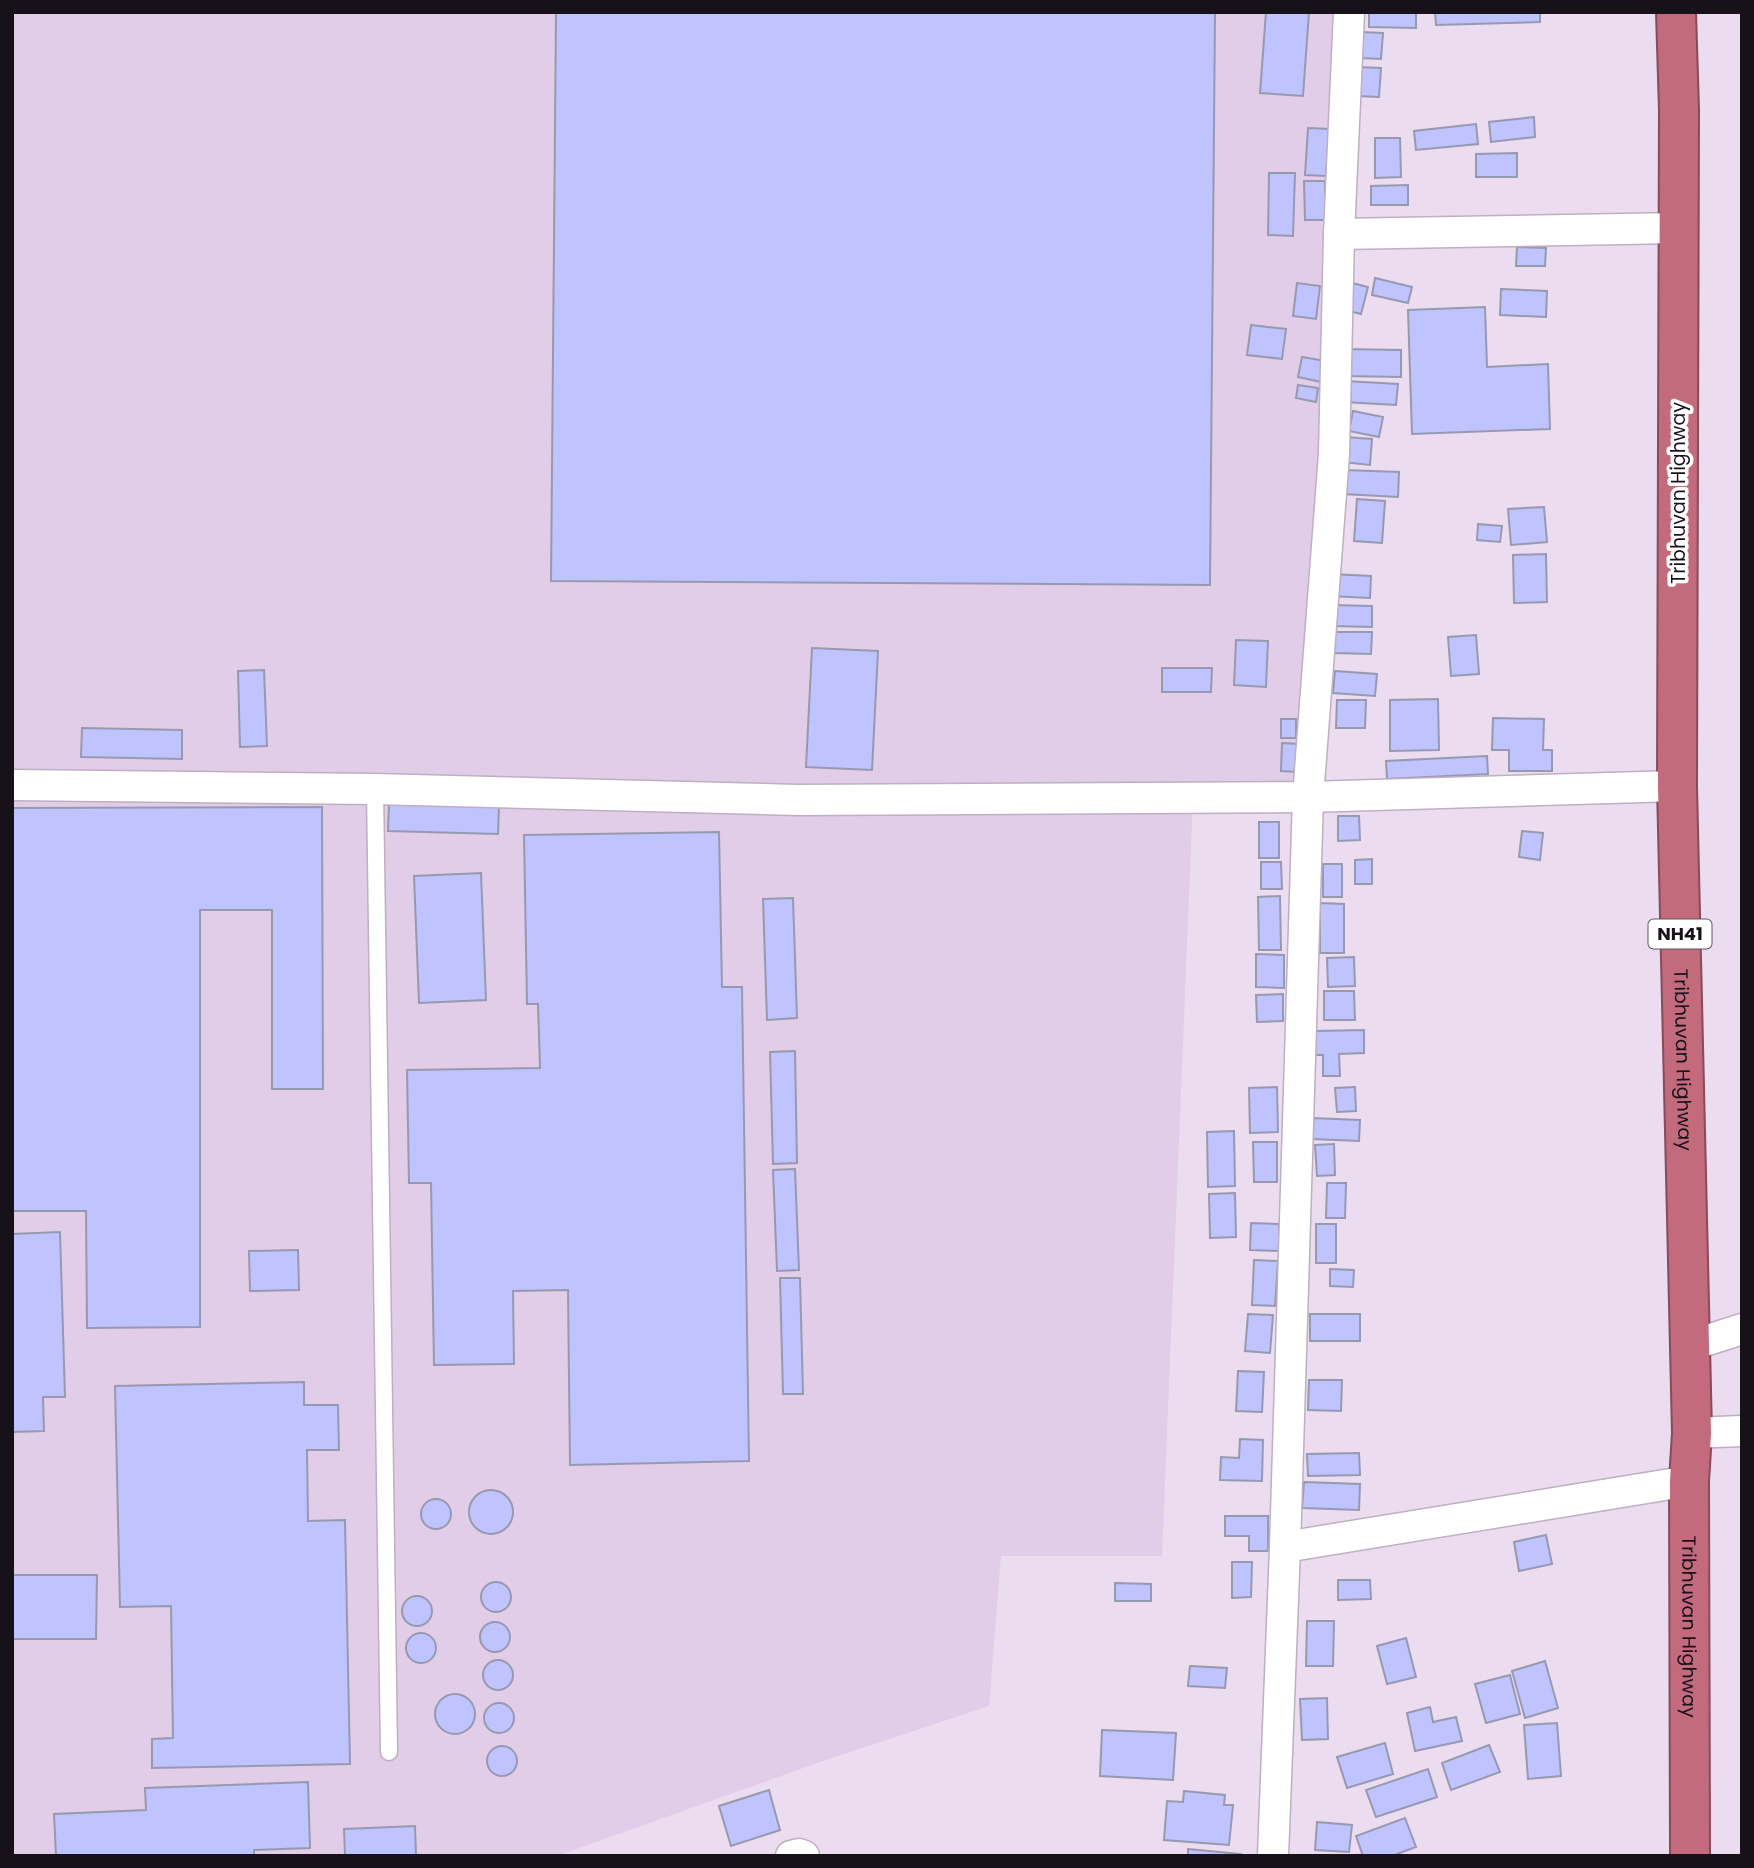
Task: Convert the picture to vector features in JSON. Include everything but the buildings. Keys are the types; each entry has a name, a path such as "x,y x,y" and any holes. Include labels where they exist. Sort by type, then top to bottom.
{"highway":[{"name":"Tribhuvan Highway","path":"1676,12 1679,228 1677,786 1692,1433 1689,1481 1690,1856"}],"street":[{"path":"1273,1856 1308,797 1334,454 1339,234 1349,12"},
{"path":"1339,234 1679,228"},
{"path":"12,785 375,789 798,800 1308,797 1677,786"},
{"path":"1689,1346 1742,1329"},
{"path":"1692,1433 1742,1431"},
{"path":"1285,1547 1689,1481"},
{"path":"791,1856 804,1856"}],"lane":[{"path":"375,789 389,1752"}],"shaded area":[{"path":"12,12 1349,12 1308,797 1193,798 1162,1556 1001,1556 989,1706 820,1762 557,1856 12,1856"}]}
